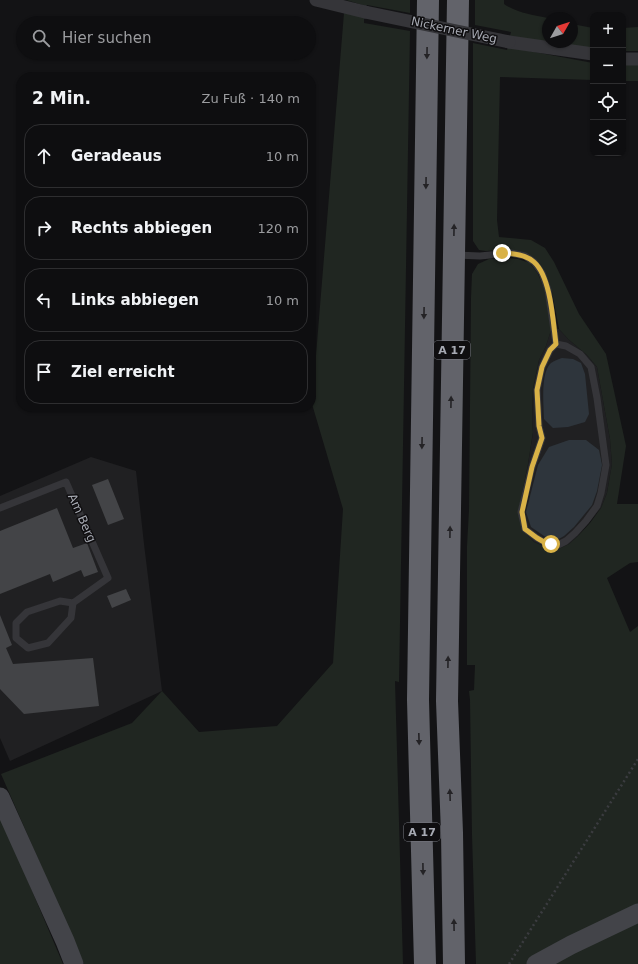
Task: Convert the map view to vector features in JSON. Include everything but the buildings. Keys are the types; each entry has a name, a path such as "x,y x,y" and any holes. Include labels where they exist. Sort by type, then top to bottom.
{"highway":[{"name":"A 17","path":"425,964 418,700 428,0"},
{"name":"A 17","path":"454,964 452,833 447,701 458,0"}],"street":[{"name":"Nickerner Weg","path":"316,0 365,12 509,42 590,54"},
{"path":"626,59 638,59"},
{"path":"0,797 74,964"},
{"path":"536,964 571,944 638,913"}],"lane":[{"path":"453,256 480,256 511,253 525,256 534,262 542,273 548,290 556,344"},
{"path":"556,344 566,346 580,354 591,367 598,398 606,464 597,506 575,533 566,541 558,545 544,542 525,529 522,512 532,467 542,438 539,426 537,390 542,367 550,350 556,344"},
{"name":"Am Berg","path":"0,508 66,482 108,578 73,603"},
{"path":"60,601 73,603 71,618 48,643 28,648 16,638 16,623 27,612 60,601"}],"path":[{"path":"509,964 638,759"}],"shaded area":[{"path":"346,0 410,0 410,13 366,6"},
{"path":"475,0 504,0 504,4 514,10 542,17 542,42 510,36 511,32 475,25"},
{"path":"344,13 364,17 364,23 410,31 399,682 395,681 403,964 84,964 1,774 132,723 162,691 199,732 277,726 333,663 343,509 314,412 316,412 316,355"},
{"path":"578,25 590,27 590,50 576,48 578,48"},
{"path":"638,27 638,51 626,51 626,28"},
{"path":"473,43 507,50 508,47 590,62 590,80 500,77 497,220 499,237 531,240 545,248 554,262 579,314 606,354 626,446 617,504 638,504 638,562 630,563 607,578 630,632 638,626 638,964 476,964 469,691 474,690 475,665 467,665 467,546 469,510 471,298 472,274 478,264 489,259 507,258 518,259 530,263 538,274 545,291 551,330 546,346 539,360 533,388 533,432 518,513 523,531 534,542 551,549 558,549 569,544 590,523 601,508 607,493 612,464 610,439 597,367 587,355 568,339 559,329 552,292 545,273 513,251 479,250 473,241"},
{"path":"626,64 638,65 638,81 626,81"},
{"path":"559,329 568,339 587,355 597,367 610,439 612,464 607,493 601,508 578,536 569,544 558,549 551,549 534,542 523,531 518,513 533,432 533,388 539,360 546,346 551,330"},
{"path":"562,358 573,359 581,363 585,374 589,414 585,422 568,427 553,428 544,419 544,381 545,374 551,363"},
{"path":"569,440 586,440 599,450 602,465 597,491 592,505 574,527 564,536 557,540 552,540 531,527 526,512 538,465 549,447"},
{"path":"91,457 136,471 162,691 10,761 0,738 0,496"},
{"path":"0,815 63,964 0,964"}],"route":[{"path":"502,253 525,256 534,262 542,273 548,290 556,344 550,350 542,367 537,390 539,426 542,438 532,467 522,512 525,529 537,538 551,544"}]}
